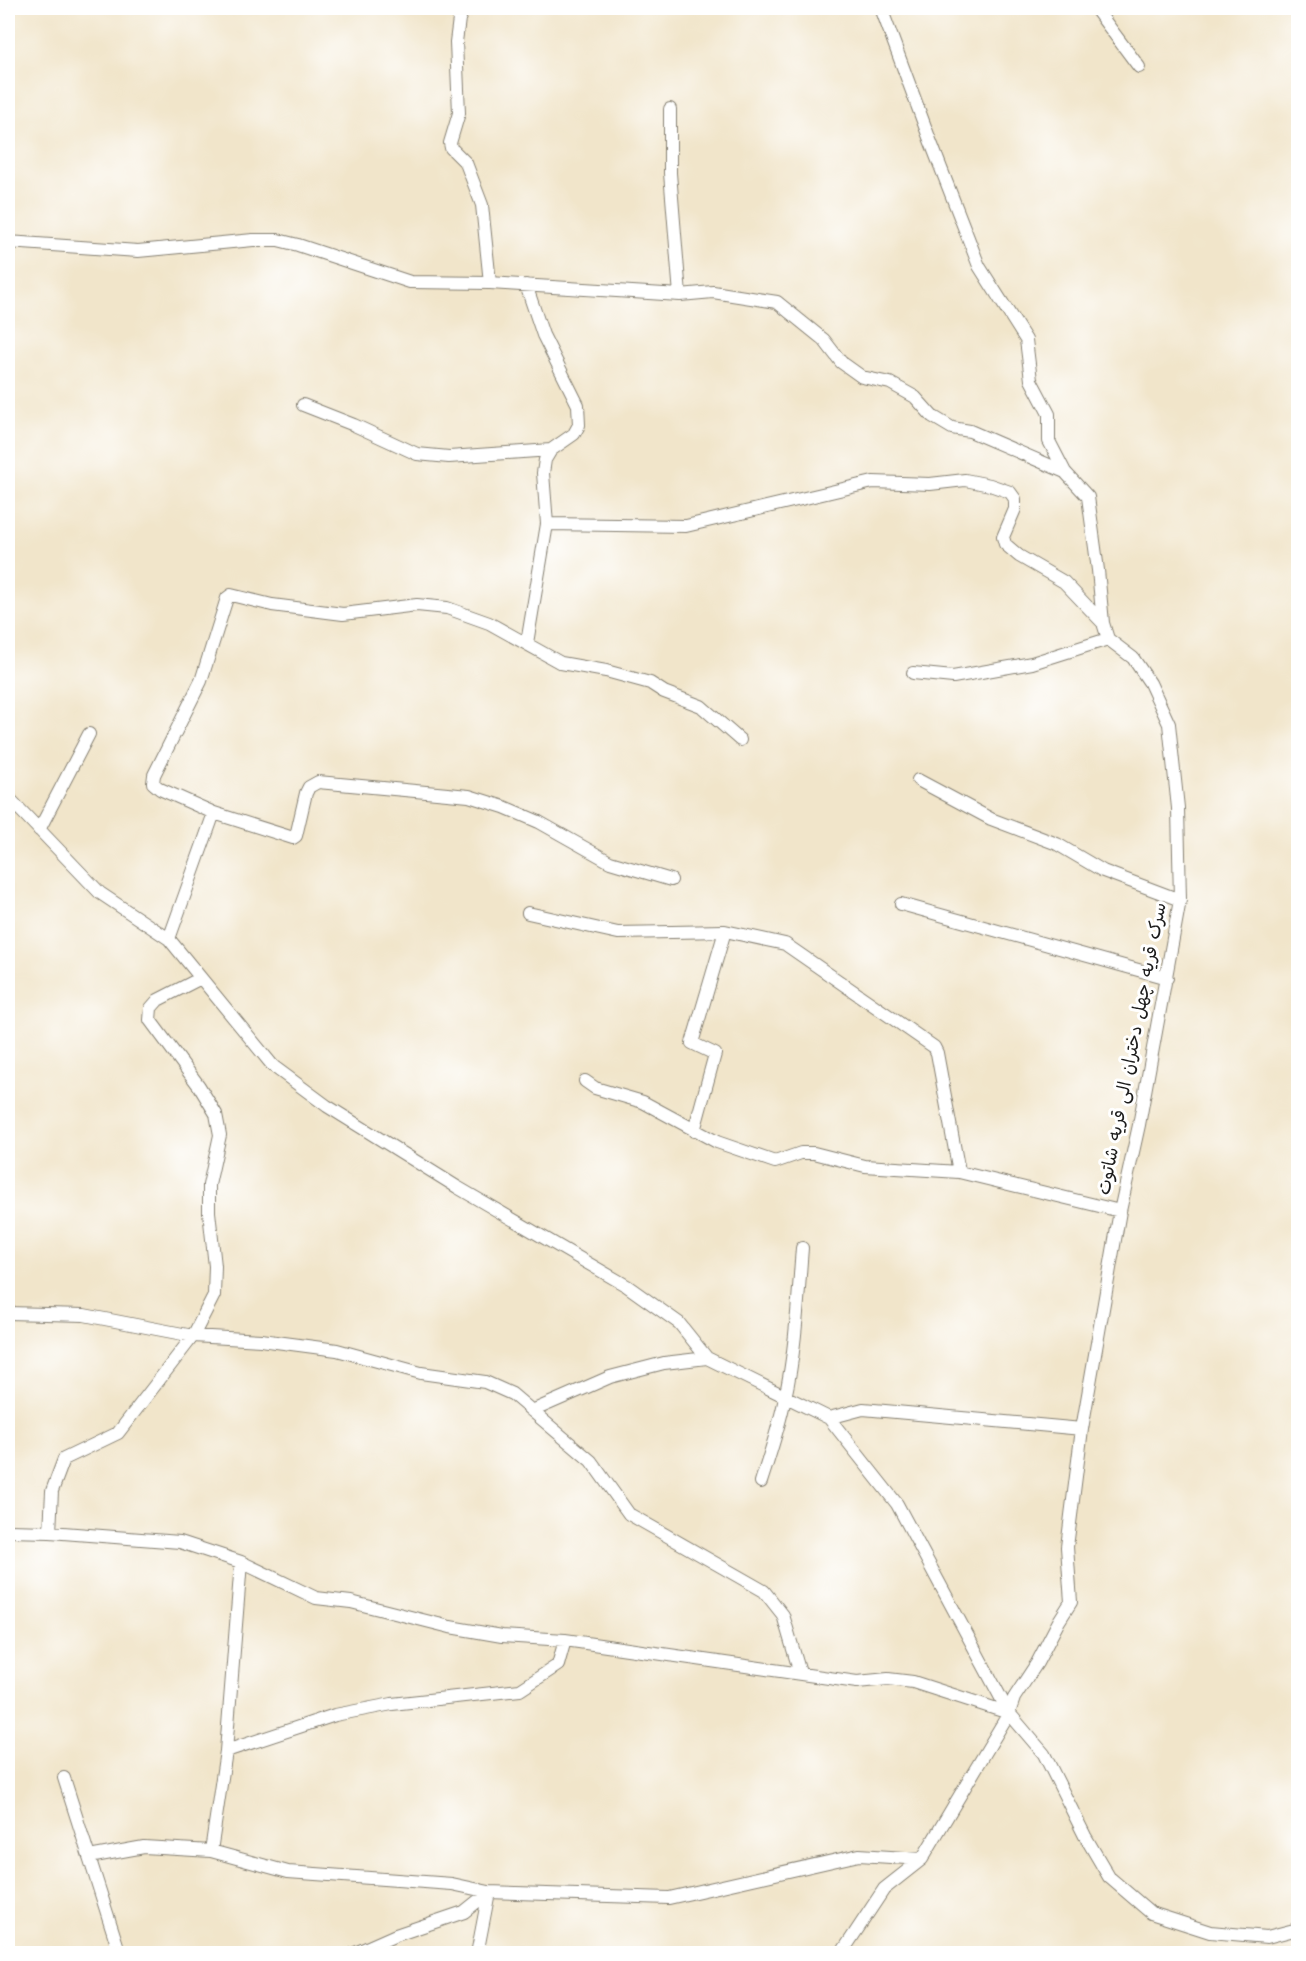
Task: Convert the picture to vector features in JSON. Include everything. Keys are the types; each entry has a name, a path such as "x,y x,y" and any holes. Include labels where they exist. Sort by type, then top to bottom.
{"street":[{"path":"464,8 459,19 456,42 459,113 450,142 451,148 466,163 482,205 490,283"},
{"path":"881,8 979,266 1026,340 1031,380 1049,414 1049,441 1065,472 1088,497 1103,623 1108,639 1032,663 953,677 913,673"},
{"path":"1095,8 1139,67"},
{"path":"670,109 670,173 680,295"},
{"path":"8,242 138,251 253,240 278,240 410,282 490,283 680,295 713,292 777,302 824,340 841,362 861,377 890,383 915,397 932,416 951,428 970,430 1065,472"},
{"path":"526,285 543,335 578,405 579,425 574,434 551,450 545,460 543,473 547,524 527,643"},
{"path":"303,405 417,454 449,457 551,450"},
{"path":"547,524 686,526 873,482 930,484 965,480 1010,492 1015,499 1015,509 1003,537 1005,544 1019,556 1064,582 1103,623"},
{"path":"671,880 610,862 539,822 470,796 318,782 309,787 296,836 293,838 214,813 160,789 153,783 154,775 201,681 227,598 231,595 272,605 342,614 417,605 447,608 489,623 561,663 606,671 650,683 664,692 701,706 740,740"},
{"name":"سرک قریه چهل دختران الی قریه شاتوت","path":"841,1953 884,1889 922,1858 1009,1713 1014,1698 1037,1663 1071,1602 1067,1547 1083,1429 1120,1211 1139,1125 1180,900 1178,808 1169,724 1155,692 1133,658 1108,639"},
{"path":"39,830 88,734"},
{"path":"918,780 991,819 1057,843 1103,870 1180,900"},
{"path":"8,797 100,893 169,939 273,1066 357,1125 457,1187 627,1286 679,1323 707,1358 829,1418 897,1504 1009,1713 1044,1754 1085,1836 1109,1877 1151,1913 1210,1932 1267,1937 1299,1929"},
{"path":"169,939 214,813"},
{"path":"901,904 1167,978"},
{"path":"528,913 618,933 725,931 785,944 934,1047 959,1172"},
{"path":"694,1131 715,1054 692,1043 725,931"},
{"path":"50,1532 52,1491 64,1460 118,1433 193,1336 214,1295 215,1266 209,1212 209,1185 220,1135 216,1114 199,1086 150,1020 151,1008 158,1000 201,978"},
{"path":"585,1081 596,1088 643,1102 717,1142 775,1162 801,1153 814,1153 865,1166 959,1172 1120,1211"},
{"path":"761,1482 785,1397 795,1334 802,1248"},
{"path":"8,1313 84,1315 193,1336 261,1340 337,1350 421,1373 485,1382 512,1394 591,1461 630,1514 764,1591 783,1615 800,1673"},
{"path":"532,1411 610,1377 664,1363 707,1358"},
{"path":"829,1418 863,1409 1083,1429"},
{"path":"8,1531 180,1542 241,1562 316,1598 351,1602 461,1629 502,1636 564,1640 858,1682 888,1679 913,1682 1009,1713"},
{"path":"211,1851 226,1751 241,1562"},
{"path":"226,1751 335,1715 392,1704 520,1690 558,1665 564,1640"},
{"path":"64,1778 120,1953"},
{"path":"88,1857 144,1847 211,1851 288,1872 452,1884 489,1892 669,1898 858,1855 922,1858"},
{"path":"353,1953 396,1935 464,1912 489,1892"},
{"path":"477,1953 489,1892"}]}
